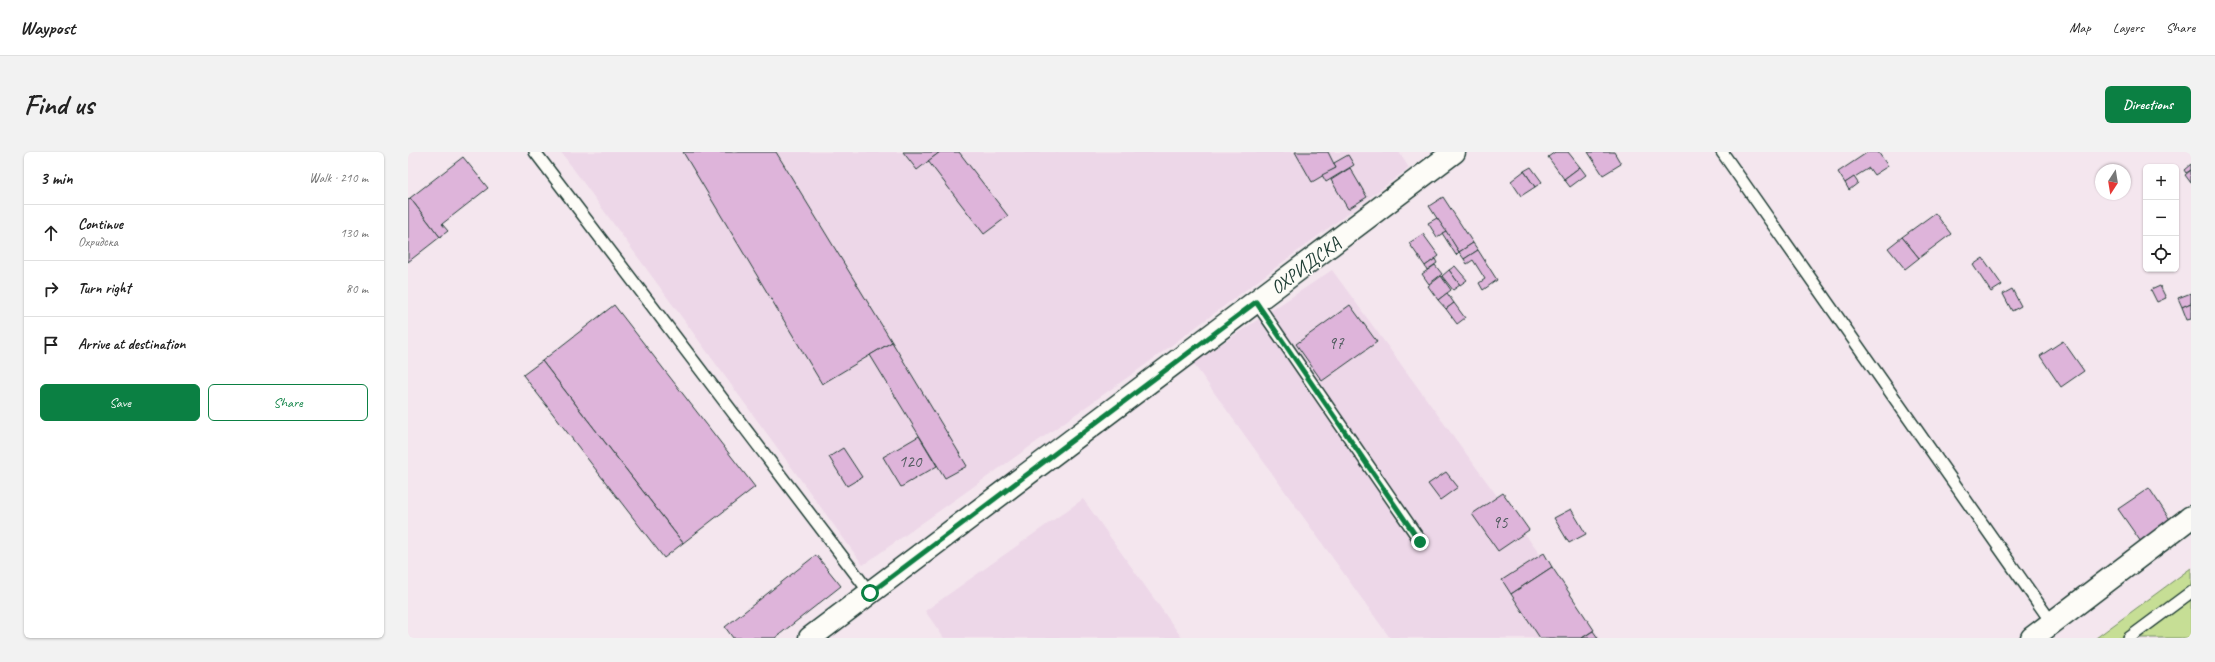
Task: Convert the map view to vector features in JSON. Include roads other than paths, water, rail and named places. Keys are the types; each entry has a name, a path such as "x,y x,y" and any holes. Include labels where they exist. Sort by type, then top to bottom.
{"street":[{"name":"ОХРИДСКА","path":"810,638 1454,152"},
{"path":"2032,638 2191,517"}],"lane":[{"path":"535,152 870,593"},
{"path":"1722,152 2052,623"},
{"path":"1256,302 1420,542"},
{"path":"2129,638 2191,592"}]}
